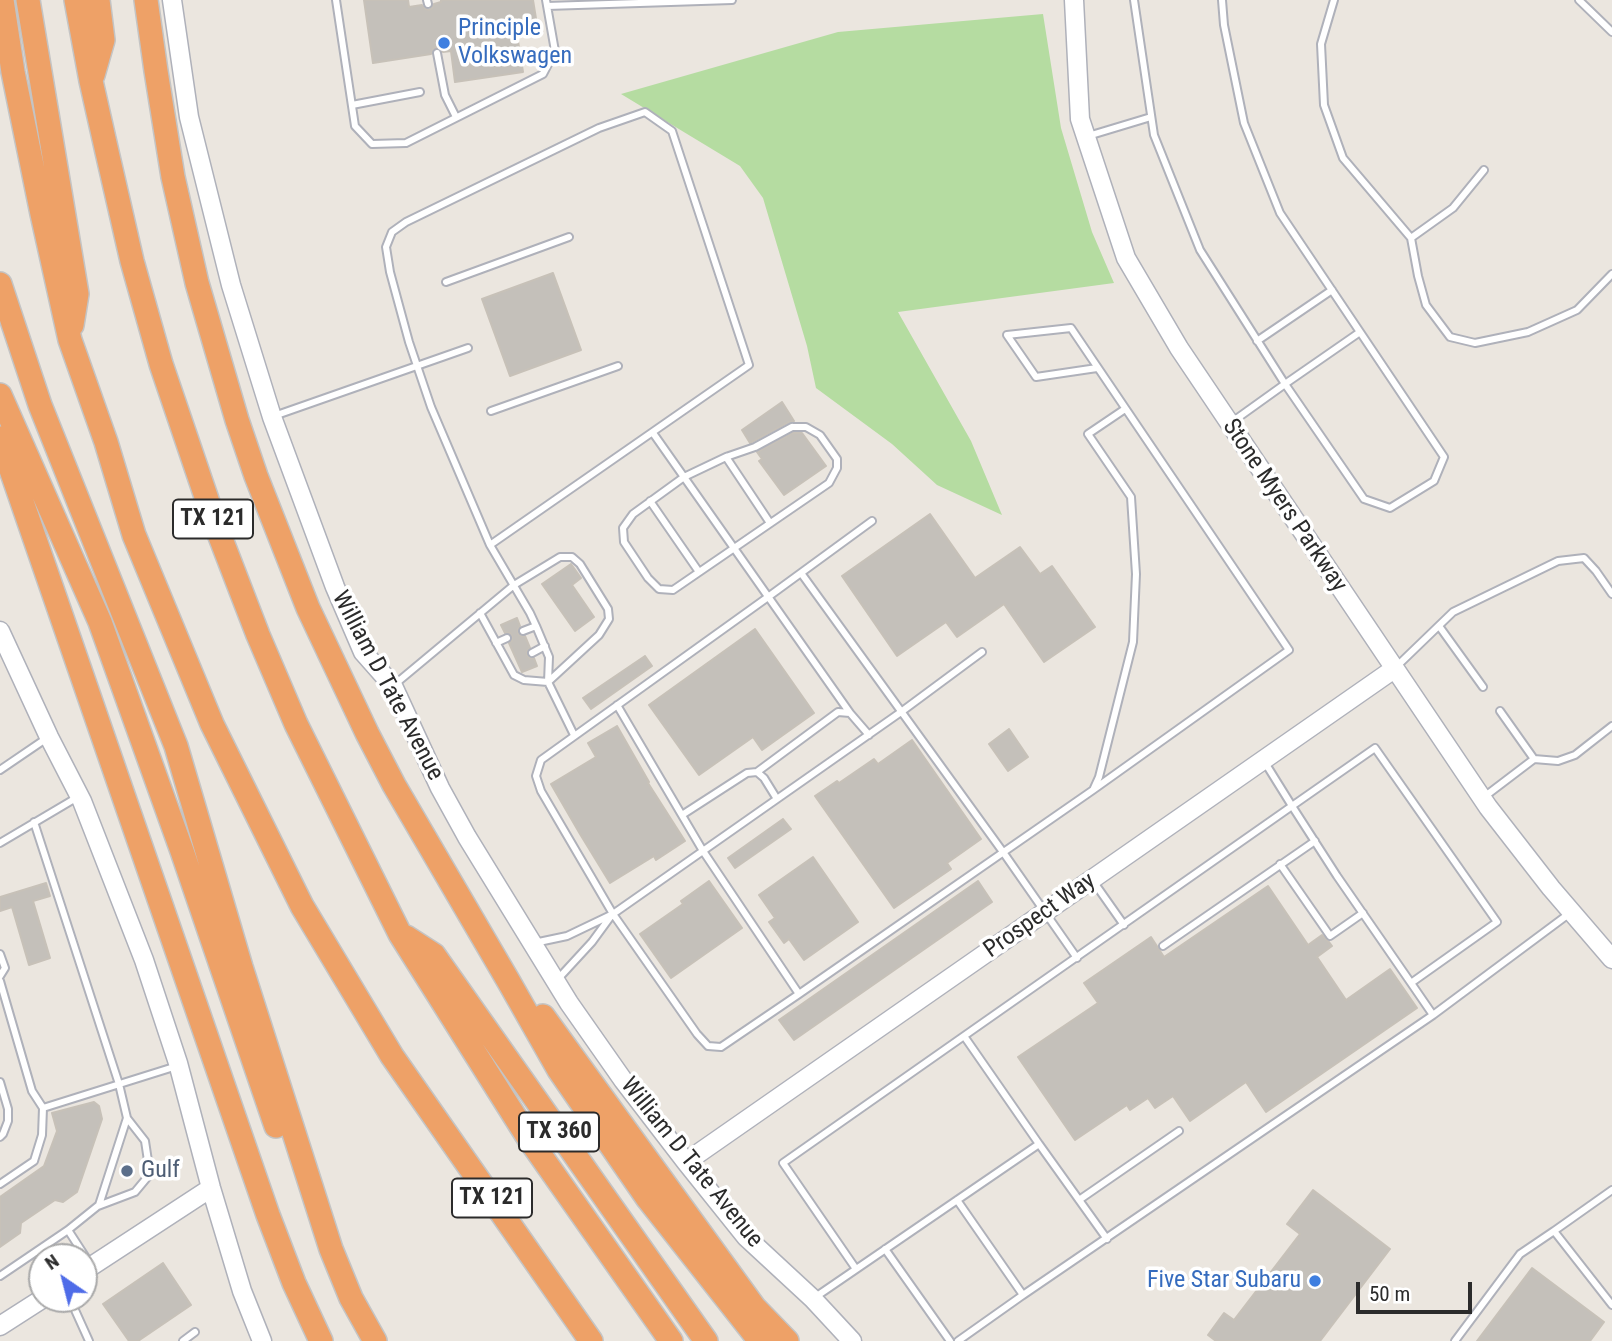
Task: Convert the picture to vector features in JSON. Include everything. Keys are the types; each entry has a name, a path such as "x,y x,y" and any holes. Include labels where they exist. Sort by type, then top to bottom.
{"highway":[{"name":"TX 121","path":"2,0 13,72 70,340 139,547 212,724 302,906 392,1056 591,1341"},
{"path":"28,0 76,294 70,340"},
{"name":"TX 121","path":"76,0 91,81 132,261 157,351 216,526 296,724 400,934 529,1139 671,1341"},
{"path":"91,81 103,40 98,0"},
{"path":"146,0 184,230 209,328 256,476 308,608 367,733 412,817 559,1070 640,1188 760,1341"},
{"path":"0,284 40,405 176,746 242,967 331,1248 351,1298 375,1341"},
{"path":"0,395 104,635 190,874 309,1223 331,1248"},
{"path":"0,438 268,1215 294,1283 321,1341"},
{"name":"TX 360","path":"400,934 434,955 706,1341"},
{"path":"509,982 524,990 754,1307 787,1341"}],"main road":[{"name":"William D Tate Avenue","path":"172,0 189,117 231,285 272,417 335,587 363,652 393,686 440,788 467,836 556,982 623,1080 746,1237 813,1299 852,1341"},
{"name":"Stone Myers Parkway","path":"1074,0 1080,119 1126,258 1179,348 1483,798 1571,912 1612,959"},
{"path":"0,631 79,796 144,960 178,1065 242,1291 261,1341"},
{"name":"Prospect Way","path":"686,1162 1394,669"},
{"path":"98,1262 211,1188"},
{"path":"1,1324 28,1308"}],"lane":[{"path":"336,0 355,126 372,144 406,143 543,74 555,51 546,3 732,0"},
{"path":"1133,0 1154,135 1200,250 1285,384 1364,499 1390,508 1434,481 1444,457 1280,213 1244,123 1224,25 1222,0"},
{"path":"1334,0 1321,44 1324,105 1343,158 1411,239 1426,305 1450,337 1475,343 1528,332 1577,310 1612,274"},
{"path":"1578,0 1612,32"},
{"path":"437,53 444,94 456,117"},
{"path":"352,105 420,92"},
{"path":"490,545 749,365 672,131 645,112 599,128 406,222 393,232 386,247 390,272 431,407 490,545 545,646 549,657 548,682 575,736"},
{"path":"1086,137 1151,117"},
{"path":"1411,239 1453,208 1484,170"},
{"path":"446,282 569,237"},
{"path":"1258,341 1332,290"},
{"path":"872,521 541,760 536,776 541,791 613,914 697,1034 708,1045 721,1046 799,994 1289,650 1071,328 1007,335 1036,377 1097,368"},
{"path":"1230,424 1360,332"},
{"path":"272,417 468,348"},
{"path":"491,411 618,366"},
{"path":"1093,790 1099,778 1133,642 1136,573 1132,496 1088,434 1125,409"},
{"path":"792,427 806,427 820,435 837,459 837,468 829,483 673,590 659,589 624,542 623,528 633,514 684,477 755,447 792,427"},
{"path":"653,433 850,713 869,735"},
{"path":"726,457 770,523"},
{"path":"650,501 699,572"},
{"path":"393,686 480,613 514,585 560,558 572,557 580,564 608,609 609,619 598,635 548,682 524,680 514,675 480,613"},
{"path":"1394,669 1453,612 1559,561 1584,558 1596,570 1612,594"},
{"path":"802,573 1077,958"},
{"path":"1439,625 1483,687"},
{"path":"523,631 536,626"},
{"path":"496,643 507,638"},
{"path":"532,653 545,646"},
{"path":"532,943 567,936 613,914 869,735 982,652"},
{"path":"507,663 516,659"},
{"path":"617,705 703,851 799,994"},
{"path":"1500,711 1534,759"},
{"path":"681,815 747,773 757,772 838,712 850,713"},
{"path":"1483,798 1534,759 1558,761 1575,755 1612,726"},
{"path":"0,770 49,737"},
{"path":"856,1269 783,1163 1375,748 1497,922 1411,983"},
{"path":"1262,759 1433,1015"},
{"path":"757,772 777,799"},
{"path":"0,844 79,796"},
{"path":"0,1276 97,1207 135,1192 150,1174 145,1141 127,1118 119,1084 34,822"},
{"path":"1163,946 1315,841"},
{"path":"1280,864 1330,936 1363,913"},
{"path":"1091,880 1124,925"},
{"path":"958,1341 1433,1015 1571,912"},
{"path":"556,982 613,914"},
{"path":"0,954 5,968 0,978 32,1091 43,1108 42,1135 34,1161 0,1184"},
{"path":"964,1037 1107,1238"},
{"path":"43,1108 178,1065"},
{"path":"0,1082 8,1109 8,1121 0,1137"},
{"path":"97,1207 127,1118"},
{"path":"1079,1200 1179,1130"},
{"path":"813,1299 1039,1144"},
{"path":"1455,1341 1520,1254 1612,1190"},
{"path":"957,1200 1023,1295"},
{"path":"68,1230 75,1243"},
{"path":"1554,1231 1612,1305"},
{"path":"885,1249 950,1341"},
{"path":"76,1313 89,1341"},
{"path":"183,1341 195,1332"}],"green space":[{"path":"1043,14 1061,128 1092,232 1114,283 898,312 971,441 1002,515 937,485 892,444 816,388 807,346 763,198 740,166 621,94 838,32"}],"building":[{"name":"Principle Volkswagen","path":"364,0 408,0 409,7 422,5 429,10 441,0 533,0 538,31 517,35 523,72 455,82 451,51 443,52 438,47 433,49 431,54 373,63"},
{"path":"553,273 581,350 510,376 482,299"},
{"path":"782,402 794,421 750,443 742,430"},
{"path":"793,433 802,433 826,466 784,495 759,461 762,459 757,452"},
{"path":"930,514 975,578 1020,547 1040,574 1052,566 1095,627 1044,662 1004,604 957,637 946,622 897,656 842,576"},
{"path":"571,564 581,578 572,585 594,617 575,631 542,584"},
{"path":"517,618 520,626 518,634 525,636 530,648 527,655 534,658 537,666 522,672 509,643 512,636 505,633 501,625"},
{"path":"755,629 814,713 762,750 753,737 699,775 649,705"},
{"path":"645,656 652,666 591,709 583,698"},
{"path":"617,726 648,783 685,841 656,860 654,856 610,883 551,784 596,757 588,743"},
{"path":"1009,729 1028,757 1008,771 989,744"},
{"path":"912,740 981,839 947,863 951,869 894,908 815,796 874,759 878,764"},
{"path":"783,819 791,829 735,868 728,858"},
{"path":"813,857 858,922 804,960 789,939 784,943 769,922 775,918 759,895"},
{"path":"709,881 742,928 671,978 640,934 683,904 681,901"},
{"path":"978,881 992,902 794,1040 779,1020"},
{"path":"46,883 50,896 33,901 50,958 29,965 12,907 0,911 0,897"},
{"path":"1268,886 1308,945 1322,935 1332,946 1317,957 1346,1000 1390,969 1417,1008 1266,1112 1246,1082 1190,1121 1173,1096 1155,1108 1148,1098 1130,1110 1127,1105 1075,1140 1018,1057 1098,1003 1084,983 1151,937 1164,957"},
{"path":"94,1102 99,1106 102,1119 77,1192 63,1202 55,1200 21,1223 20,1233 0,1247 0,1197 44,1166 57,1131 52,1113"},
{"name":"Five Star Subaru","path":"1313,1190 1390,1249 1320,1341 1216,1341 1208,1335 1224,1313 1234,1320 1300,1234 1287,1224"},
{"path":"163,1263 191,1305 138,1341 129,1341 103,1304"},
{"path":"1532,1268 1604,1322 1590,1341 1477,1341"}],"place":[{"name":"Principle Volkswagen","path":"444,43"},
{"name":"Gulf","path":"127,1171"},
{"name":"Five Star Subaru","path":"1315,1281"}]}
